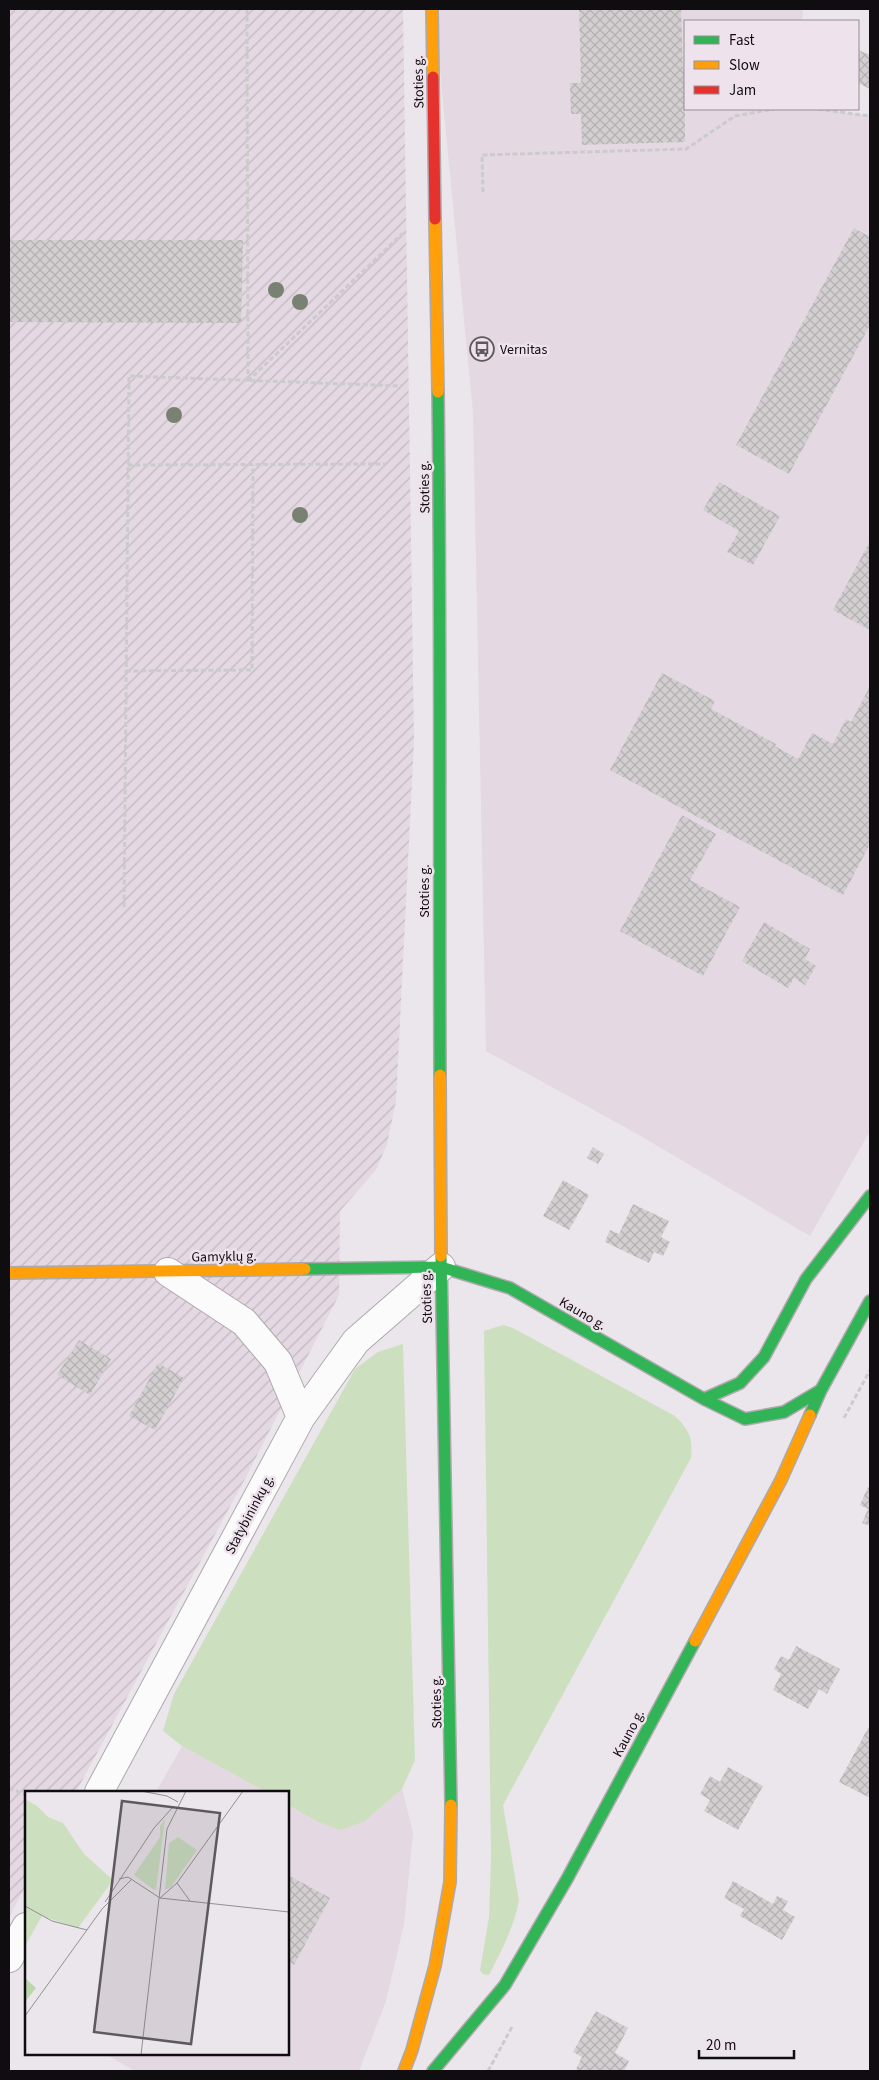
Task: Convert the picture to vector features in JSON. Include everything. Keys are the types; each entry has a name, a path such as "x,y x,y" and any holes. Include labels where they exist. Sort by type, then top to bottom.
{"main road":[{"name":"Stoties g.","path":"404,2071 435,1966 450,1882 452,1774 441,1267 439,784 441,618 432,9"},
{"path":"704,1399 740,1383 764,1357 806,1279 870,1196"},
{"name":"Gamyklų g.","path":"9,1273 441,1267"},
{"name":"Kauno g.","path":"441,1267 510,1288 704,1399 745,1419 784,1412 821,1390"},
{"name":"Kauno g.","path":"433,2071 505,1985 567,1879 781,1480 821,1390 870,1301"}],"street":[{"name":"Statybininkų g.","path":"100,1791 301,1417 356,1341 441,1267"},
{"path":"168,1272 244,1322 278,1362 301,1417"},
{"path":"9,1958 25,1929"}],"path":[{"path":"247,9 248,380"},
{"path":"483,192 482,155 686,149 735,116 768,110"},
{"path":"825,110 870,116"},
{"path":"248,380 403,233"},
{"path":"124,907 129,376 401,386"},
{"path":"128,465 384,464"},
{"path":"126,671 252,670 254,465"},
{"path":"9,1788 25,1796"}],"shaded area":[{"path":"9,9 403,9 414,741 396,1101 387,1144 376,1170 340,1211 339,1295 246,1477 77,1791 25,1791 25,1887 9,1917"},
{"path":"434,9 803,9 802,20 684,20 684,110 825,110 870,116 870,1131 810,1236 632,1131 486,1051 473,413"},
{"path":"182,1746 264,1791 157,1791"},
{"path":"402,1789 413,1833 404,1924 386,2001 359,2071 135,2071 107,2055 289,2055 289,1806 318,1822 365,1821"}],"green space":[{"path":"503,1325 513,1328 675,1416 684,1426 691,1439 691,1458 503,1805 519,1901 510,1930 489,1975 483,1974 480,1970 489,1917 491,1856 484,1331"},
{"path":"403,1344 415,1760 402,1789 365,1821 341,1830 318,1822 289,1806 289,1791 264,1791 182,1746 163,1731 174,1694 355,1369 378,1352"}],"building":[{"path":"579,9 681,9 685,142 582,145 581,114 571,114 570,83 581,83"},
{"path":"859,50 870,55 870,89 859,84"},
{"path":"854,228 870,237 870,325 789,474 736,445"},
{"path":"9,240 243,240 241,323 9,322"},
{"path":"719,482 780,516 753,565 727,552 739,531 703,510"},
{"path":"870,541 870,630 833,610"},
{"path":"662,673 715,701 711,709 776,744 775,746 798,759 812,733 833,744 846,719 851,722 870,686 870,844 843,895 610,770"},
{"path":"682,815 716,834 690,880 740,907 703,976 620,931"},
{"path":"764,922 810,949 805,959 816,966 805,985 794,978 788,988 742,961"},
{"path":"593,1147 604,1154 598,1164 587,1158"},
{"path":"563,1180 589,1195 569,1230 543,1216"},
{"path":"633,1204 669,1221 661,1237 670,1242 663,1256 654,1252 649,1263 605,1242 610,1230 619,1234"},
{"path":"79,1340 111,1359 90,1395 57,1375"},
{"path":"158,1363 184,1378 155,1430 129,1416"},
{"path":"868,1487 870,1488 870,1526 862,1523 868,1509 860,1505"},
{"path":"796,1646 840,1669 827,1694 819,1689 808,1709 773,1690 781,1674 774,1669 781,1656 789,1660"},
{"path":"868,1728 870,1730 870,1794 868,1797 839,1782"},
{"path":"728,1767 763,1786 738,1830 704,1811 710,1800 700,1794 710,1776 720,1782"},
{"path":"289,1876 330,1898 294,1965 289,1962"},
{"path":"733,1881 773,1904 777,1896 788,1901 783,1910 795,1917 782,1940 740,1916 744,1909 724,1898"},
{"path":"596,2011 628,2028 615,2053 629,2061 624,2071 579,2071 576,2069 582,2057 573,2052"}],"traffic: fast":[{"path":"438,392 440,1075"},
{"path":"704,1399 740,1383 764,1357 806,1279 870,1196"},
{"path":"441,1256 451,1805"},
{"path":"305,1269 441,1267 510,1288 704,1399 745,1419 784,1412 821,1390"},
{"path":"810,1415 821,1390 870,1301"},
{"path":"433,2071 505,1985 567,1879 695,1641"}],"traffic: slow":[{"path":"432,9 433,77"},
{"path":"435,219 438,392"},
{"path":"440,1075 441,1256"},
{"path":"9,1273 305,1269"},
{"path":"695,1641 781,1480 810,1415"},
{"path":"404,2071 412,2050 435,1966 450,1882 451,1805"}],"traffic: jam":[{"path":"433,77 435,219"}],"place":[{"name":"Vernitas","path":"482,349"}]}
